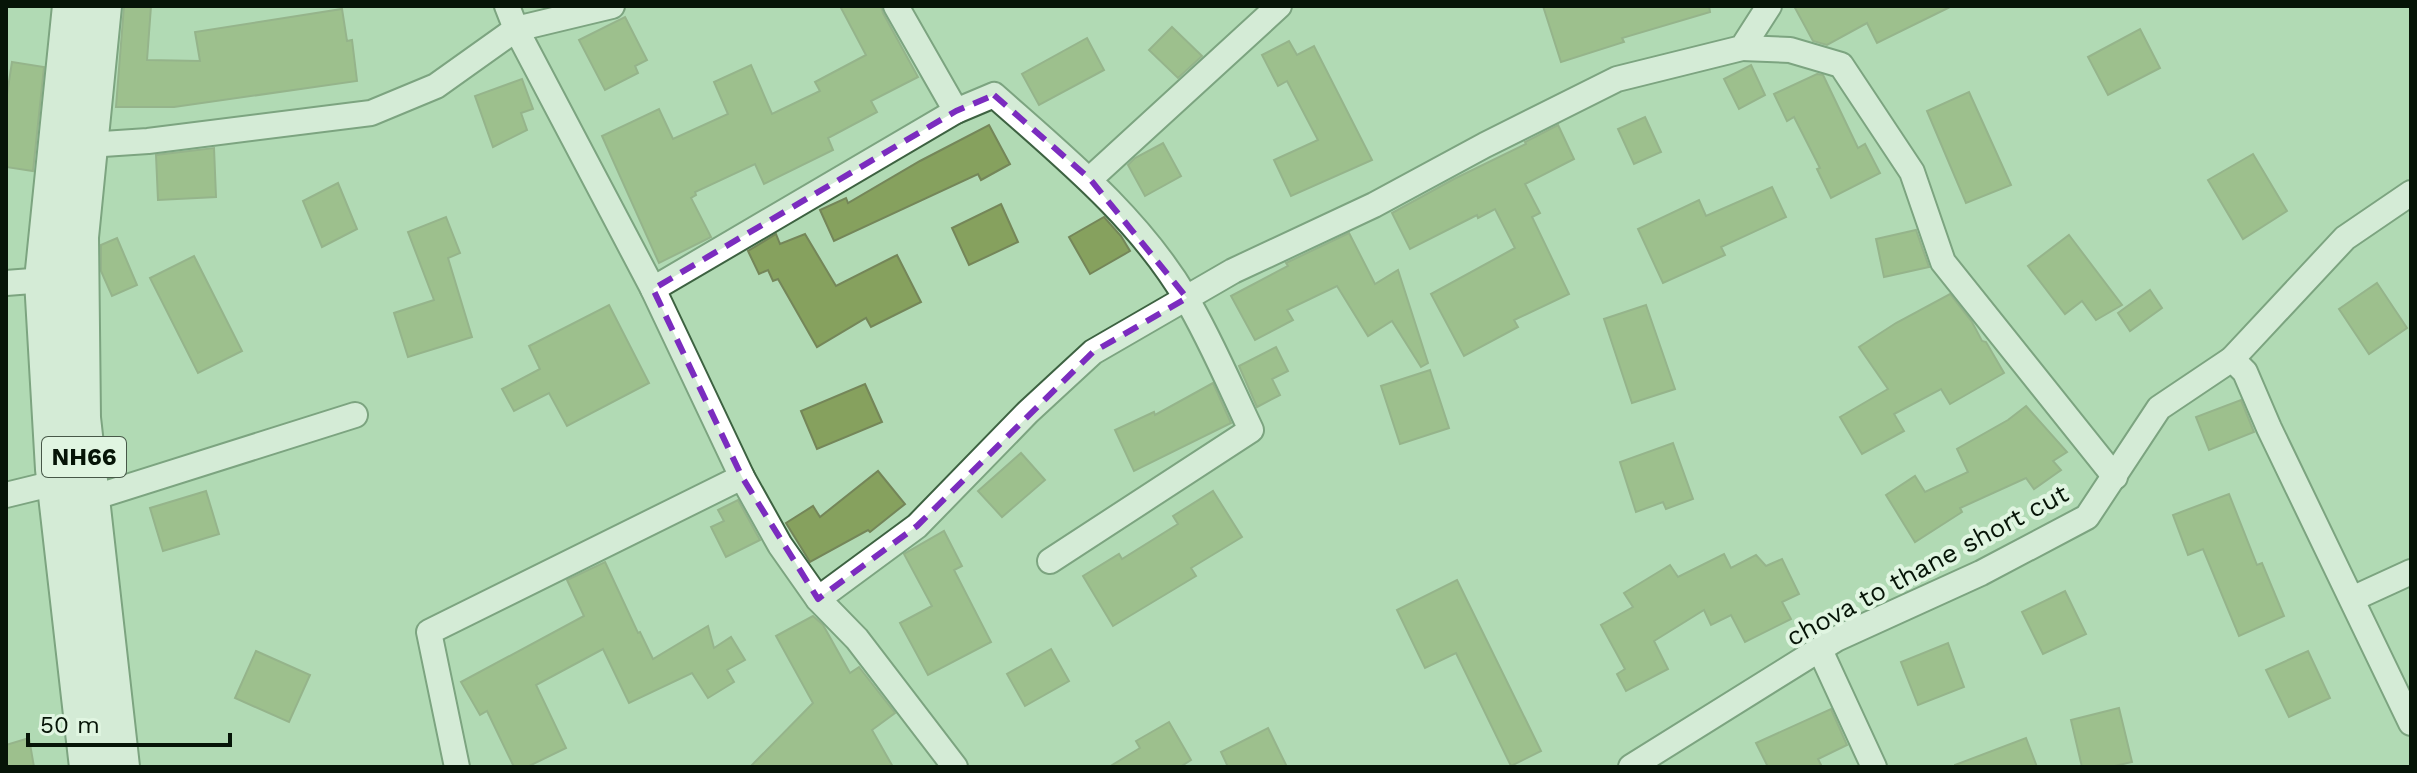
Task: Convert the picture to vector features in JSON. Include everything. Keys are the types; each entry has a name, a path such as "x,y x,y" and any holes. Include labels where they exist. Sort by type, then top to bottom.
{"highway":[{"name":"NH66","path":"73,6 80,418 74,491 90,767"},
{"name":"NH66","path":"101,6 73,145 25,282 56,469 74,491 119,767"}],"street":[{"path":"73,145 148,141 371,113 436,86 512,17 612,6"},
{"path":"896,6 956,111"},
{"path":"1090,179 1279,6"},
{"path":"1742,48 1769,6"},
{"path":"512,17 653,289 742,477 780,545 818,599 857,639 955,767"},
{"path":"818,599 917,526 1028,412 1093,352 1233,271 1374,205 1617,79 1742,48 1790,50 1841,65 1912,172 1943,262 2115,477"},
{"path":"653,289 956,111 994,95 1090,179 1124,216 1187,298 1251,430 1050,561"},
{"name":"chova to thane short cut","path":"1631,767 1836,639 1981,573 2087,517 2159,408 2232,359 2345,238 2411,193"},
{"path":"2232,359 2245,372 2411,723"},
{"path":"6,495 74,491 355,415"},
{"path":"457,767 429,632 742,477"},
{"path":"2352,599 2411,572"},
{"path":"1820,650 1874,767"}],"highlighted area":[{"path":"994,95 1090,179 1187,298 1093,352 917,526 818,599 742,477 653,289 956,111"}],"building":[{"path":"124,6 151,6 147,60 200,61 195,32 342,9 347,41 352,40 357,81 174,107 116,107"},
{"path":"840,6 881,6 918,77 871,101 877,112 828,138 833,150 764,184 755,164 695,192 696,195 691,198 711,237 659,263 602,136 659,109 673,139 728,114 714,82 751,65 772,114 820,91 815,82 866,55"},
{"path":"1543,6 1709,6 1710,12 1622,38 1624,42 1561,62"},
{"path":"1794,6 1952,6 1877,43 1867,23 1827,45 1813,41"},
{"path":"625,17 647,60 635,66 638,73 605,90 579,40"},
{"path":"1172,27 1202,56 1178,78 1149,50"},
{"path":"2140,29 2160,68 2108,95 2088,57"},
{"path":"1087,38 1104,70 1039,105 1022,74"},
{"path":"1289,41 1297,55 1314,46 1372,160 1291,196 1274,160 1318,140 1287,81 1278,86 1262,55"},
{"path":"12,62 44,67 33,171 6,167 6,101"},
{"path":"1751,65 1765,95 1739,109 1724,79"},
{"path":"1817,74 1823,75 1858,148 1865,144 1880,173 1831,198 1817,169 1820,168 1794,117 1787,121 1774,94"},
{"path":"522,79 533,109 521,113 527,130 493,147 475,96"},
{"path":"1969,92 2011,185 1966,203 1927,111"},
{"path":"1645,117 1661,152 1634,164 1618,129"},
{"path":"989,125 1010,164 981,180 978,174 834,241 820,210 846,198 848,203"},
{"path":"1558,125 1574,159 1525,184 1540,213 1532,217 1569,294 1514,320 1518,327 1464,356 1431,294 1515,248 1495,209 1410,249 1392,213"},
{"path":"1163,143 1181,176 1145,196 1128,165"},
{"path":"214,148 216,197 158,200 156,155"},
{"path":"2253,154 2287,211 2243,239 2208,180"},
{"path":"338,183 357,229 322,247 303,201"},
{"path":"1772,187 1786,217 1721,247 1725,255 1663,283 1638,229 1699,200 1706,216"},
{"path":"1001,204 1018,242 969,265 952,228"},
{"path":"446,217 460,253 448,258 472,337 408,357 394,313 434,300 408,232"},
{"path":"1104,217 1130,251 1090,274 1069,237"},
{"path":"1916,230 1929,267 1884,277 1876,239"},
{"path":"1349,233 1375,284 1398,270 1428,363 1421,367 1392,321 1368,336 1337,286 1287,310 1293,320 1255,340 1231,296 1288,266 1286,263"},
{"path":"776,234 780,244 805,234 836,286 897,255 921,302 871,327 866,318 817,347 778,279 773,281 768,270 759,274 748,251"},
{"path":"2069,235 2122,305 2096,320 2082,301 2065,314 2028,266"},
{"path":"117,238 137,285 112,296 101,271 101,245"},
{"path":"194,256 242,351 198,373 150,278"},
{"path":"2377,283 2407,328 2369,354 2339,309"},
{"path":"2150,290 2162,308 2130,331 2118,313"},
{"path":"1950,294 1972,322 1982,341 1986,342 2004,373 1950,404 1941,389 1894,414 1904,431 1862,454 1840,417 1888,389 1859,347"},
{"path":"609,305 649,383 567,426 549,393 514,411 502,389 540,369 529,346"},
{"path":"1646,305 1675,389 1632,403 1604,319"},
{"path":"1276,347 1288,371 1272,379 1280,395 1257,407 1239,366"},
{"path":"1430,370 1449,428 1400,444 1381,386"},
{"path":"1213,383 1231,423 1134,471 1115,430 1154,412 1155,415"},
{"path":"865,384 882,422 817,449 801,411"},
{"path":"2241,400 2254,432 2209,450 2196,417"},
{"path":"2026,406 2067,452 2053,461 2061,470 2034,489 2026,478 1960,508 1962,512 1915,542 1886,495 1915,476 1925,492 1968,472 1957,449"},
{"path":"1673,443 1693,499 1666,509 1663,502 1636,512 1620,462"},
{"path":"1021,453 1045,480 1002,517 978,491"},
{"path":"878,471 905,504 870,532 868,530 810,562 786,523 813,506 820,517"},
{"path":"206,491 219,534 163,551 150,508"},
{"path":"1213,491 1242,537 1191,568 1196,576 1113,626 1083,576 1119,554 1122,559 1178,524 1173,516"},
{"path":"2229,494 2257,565 2262,563 2284,616 2239,636 2203,549 2188,555 2173,515"},
{"path":"738,500 760,540 726,557 711,527 724,521 718,510"},
{"path":"944,531 962,566 954,570 991,642 928,675 900,623 932,606 904,554"},
{"path":"1724,554 1731,568 1756,555 1766,566 1782,559 1799,594 1782,602 1791,619 1745,642 1731,615 1711,625 1704,610 1654,641 1668,669 1626,691 1617,674 1625,669 1601,625 1633,607 1624,593 1670,565 1678,577"},
{"path":"605,562 653,659 708,626 714,648 731,637 745,660 727,670 734,682 708,698 692,673 629,703 603,649 536,685 566,748 527,767 514,767 487,711 480,715 461,682 584,616 567,580"},
{"path":"1457,580 1541,751 1511,766 1456,653 1425,668 1397,610"},
{"path":"2065,591 2086,634 2043,654 2022,612"},
{"path":"813,616 823,625 850,673 859,667 895,713 872,730 893,767 750,767 813,703 776,636"},
{"path":"1948,643 1964,687 1918,705 1901,662"},
{"path":"1051,649 1069,681 1025,706 1007,674"},
{"path":"256,651 310,675 289,722 235,698"},
{"path":"2308,651 2330,698 2289,717 2266,670"},
{"path":"2119,708 2132,762 2110,767 2082,767 2071,720"},
{"path":"1831,709 1847,745 1818,759 1822,767 1768,767 1756,743"},
{"path":"1169,722 1191,760 1180,767 1109,767 1140,748 1136,741"},
{"path":"1268,728 1287,767 1228,767 1221,752"},
{"path":"29,738 34,767 6,767 6,745"},
{"path":"2026,738 2037,767 1955,767 1955,765"}]}
